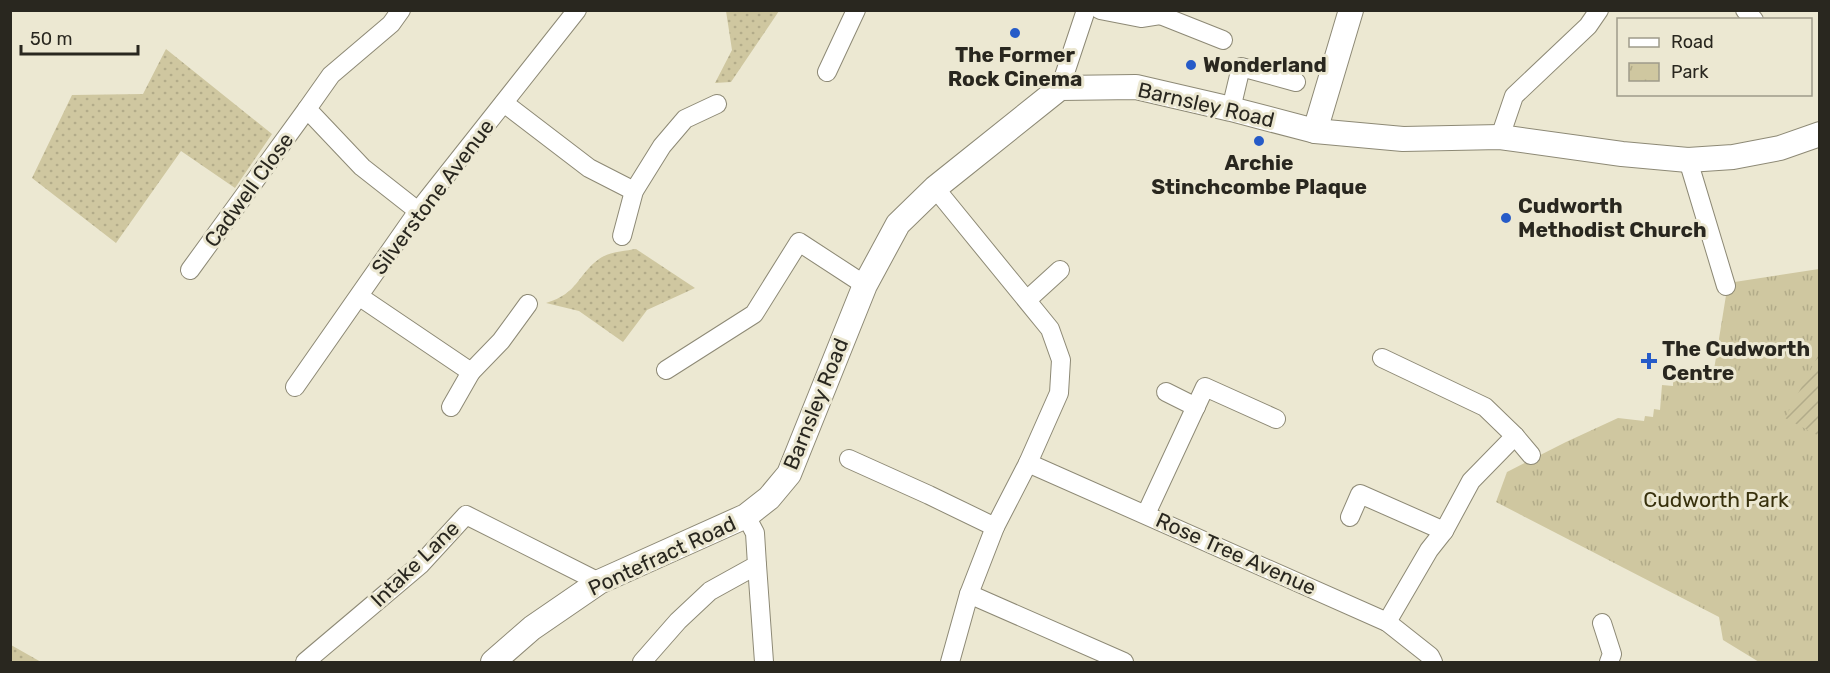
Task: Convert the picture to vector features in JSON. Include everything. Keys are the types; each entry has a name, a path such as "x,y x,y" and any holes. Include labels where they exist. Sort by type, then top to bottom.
{"street":[{"name":"Cadwell Close","path":"190,270 331,75 391,24 401,10"},
{"name":"Silverstone Avenue","path":"295,387 418,212 577,10"},
{"path":"827,72 856,10"},
{"path":"1060,88 1086,10"},
{"path":"1100,10 1141,18 1161,13 1223,40"},
{"path":"1315,131 1351,10"},
{"path":"1500,137 1514,96 1588,26 1599,10"},
{"path":"1231,109 1241,68 1296,82"},
{"name":"Barnsley Road","path":"746,516 769,498 789,474 865,285 898,225 935,188 1060,88 1136,87 1315,131 1403,139 1500,137 1622,154 1688,160 1733,157 1780,148 1820,134"},
{"path":"504,103 589,168 633,191"},
{"path":"622,236 633,191 662,146 685,119 717,104"},
{"path":"307,109 362,167 418,212"},
{"path":"1688,160 1726,286"},
{"path":"935,188 1050,329 1061,360 1059,393 1028,463 995,527 969,594 950,663"},
{"path":"666,370 754,314 799,242 865,285"},
{"path":"1027,300 1060,270"},
{"path":"360,297 471,372"},
{"path":"451,408 471,372 501,341 528,304"},
{"path":"1382,358 1485,406 1531,455"},
{"path":"1146,514 1205,387 1276,419"},
{"path":"1166,392 1196,407"},
{"path":"1387,622 1428,550 1444,531 1471,481 1515,436"},
{"path":"849,459 995,527"},
{"name":"Rose Tree Avenue","path":"1028,463 1387,622 1430,656 1433,663"},
{"path":"1350,517 1360,494 1444,531"},
{"name":"Intake Lane","path":"305,663 422,564 466,514 599,582"},
{"path":"746,516 755,533 764,663"},
{"name":"Pontefract Road","path":"493,663 532,628 599,582 746,516"},
{"path":"642,663 678,621 710,591 758,565"},
{"path":"969,594 1124,663"},
{"path":"1602,623 1612,654 1609,663"}],"green space":[{"path":"726,11 779,11 731,82 715,83 732,50"},
{"path":"166,49 272,134 235,188 181,151 116,243 32,178 72,95 143,94"},
{"path":"636,249 695,288 647,310 623,342 579,311 546,303 565,294 592,265 603,257"},
{"name":"Cudworth Park","path":"1819,269 1819,662 1759,662 1723,640 1719,617 1496,502 1507,472 1618,418 1644,421 1645,416 1653,417 1654,409 1660,410 1662,385 1673,386 1673,378 1712,382 1728,283"},
{"path":"1819,354 1819,436 1785,418"},
{"path":"11,645 41,662 11,662"}],"place":[{"name":"The Former Rock Cinema","path":"1015,33"},
{"name":"Wonderland","path":"1191,65"},
{"name":"Archie Stinchcombe Plaque","path":"1259,141"},
{"name":"Cudworth Methodist Church","path":"1506,218"},
{"name":"The Cudworth Centre","path":"1649,361"}]}
